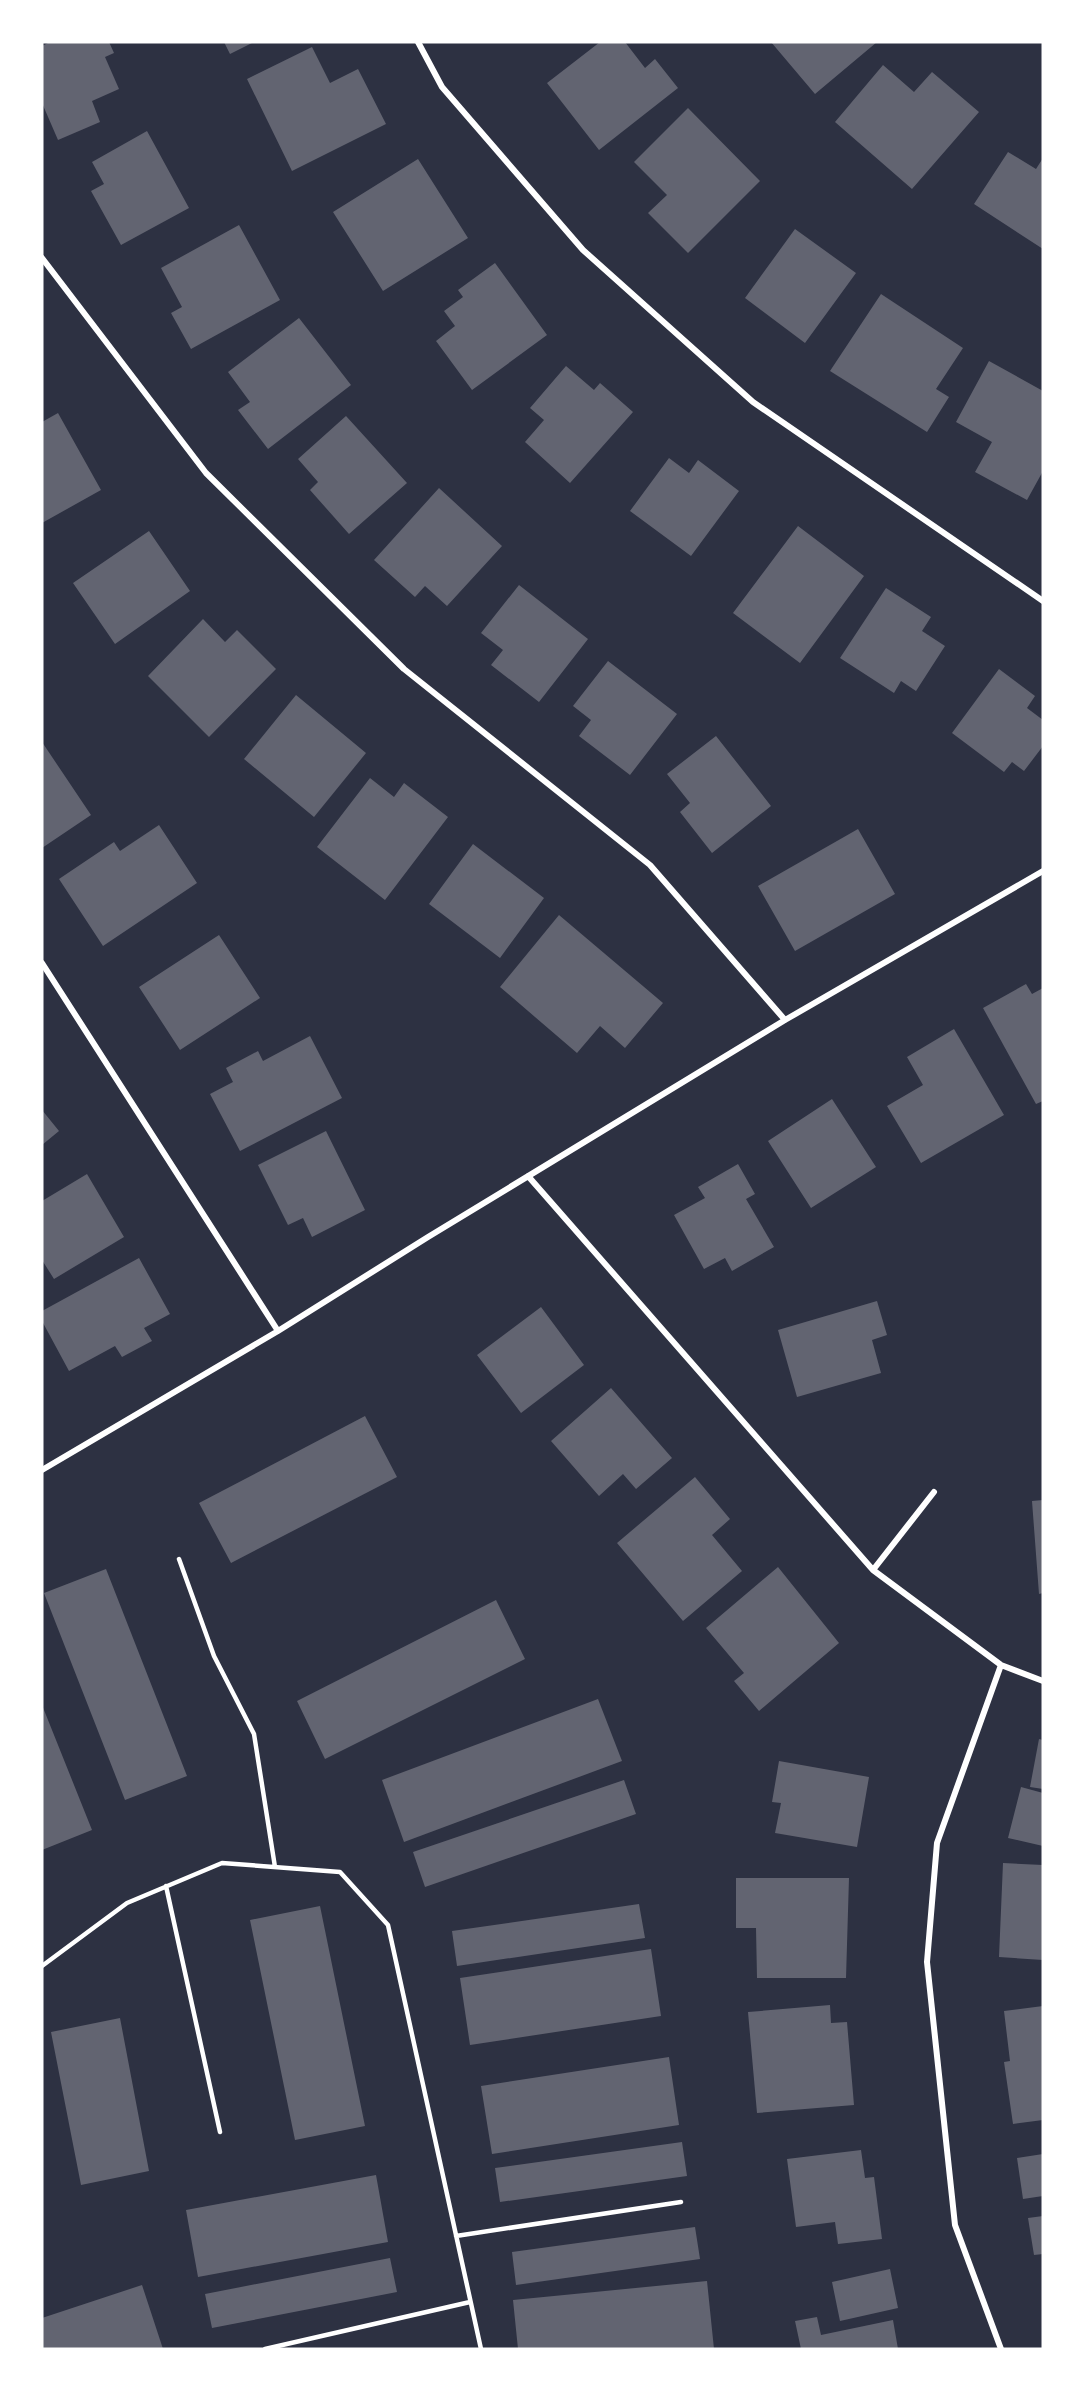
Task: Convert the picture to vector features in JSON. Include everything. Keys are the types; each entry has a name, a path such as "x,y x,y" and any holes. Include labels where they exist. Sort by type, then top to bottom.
{"street":[{"path":"418,42 442,87 583,250 717,370 753,402 1043,601"},
{"path":"42,258 206,473 404,669 650,866 785,1020"},
{"path":"42,1470 278,1331 785,1020 1043,871"},
{"path":"42,963 278,1331"},
{"path":"528,1176 873,1570 1001,1665 1043,1681"},
{"path":"873,1570 934,1492"},
{"path":"1001,1665 937,1843 927,1962 955,2224 1001,2349"}],"lane":[{"path":"179,1559 214,1656 254,1734 275,1867"},
{"path":"42,1966 127,1903 222,1863 340,1872 388,1925 482,2349"},
{"path":"166,1886 220,2132"},
{"path":"456,2236 681,2202"},
{"path":"265,2349 470,2302"}],"building":[{"path":"50,42 109,42 114,53 105,57 119,89 92,101 100,122 58,140 42,103 42,46"},
{"path":"224,42 254,42 230,54"},
{"path":"600,42 625,42 645,68 655,59 678,88 599,150 547,83"},
{"path":"771,42 877,42 815,94"},
{"path":"312,47 330,83 358,69 386,124 292,171 247,79"},
{"path":"883,65 914,92 932,72 979,112 912,189 835,122"},
{"path":"688,108 760,181 688,253 648,213 667,195 634,162"},
{"path":"147,131 189,208 121,245 91,191 104,184 92,162"},
{"path":"1008,152 1036,169 1043,158 1043,249 974,204"},
{"path":"418,159 468,238 383,291 333,212"},
{"path":"239,225 280,300 191,349 171,313 182,307 161,268"},
{"path":"795,229 856,273 805,343 745,298"},
{"path":"495,263 547,335 472,390 436,341 455,326 444,311 463,297 458,290"},
{"path":"881,294 963,348 936,389 949,397 927,432 830,371"},
{"path":"299,318 351,385 268,449 238,410 250,402 228,372"},
{"path":"989,361 1043,391 1043,471 1027,500 975,472 992,442 956,422"},
{"path":"566,366 594,390 600,383 633,412 570,483 525,442 544,420 530,408"},
{"path":"58,413 101,490 42,523 42,422"},
{"path":"346,416 407,483 349,534 310,490 318,482 298,459"},
{"path":"669,458 689,473 698,460 739,491 691,556 630,511"},
{"path":"439,488 502,546 447,606 425,586 415,597 374,560"},
{"path":"798,526 864,576 800,663 733,613"},
{"path":"149,531 190,591 115,644 73,583"},
{"path":"519,585 588,639 539,702 491,665 503,650 481,633"},
{"path":"886,588 931,617 922,631 945,646 916,691 901,681 894,693 840,658"},
{"path":"203,619 225,642 237,630 276,669 209,737 148,676"},
{"path":"608,661 677,714 630,775 579,736 591,720 573,706"},
{"path":"999,669 1035,696 1027,708 1043,720 1043,746 1024,771 1012,762 1004,772 952,733"},
{"path":"296,695 366,753 314,817 244,759"},
{"path":"716,736 771,806 712,853 680,812 690,803 667,774"},
{"path":"42,742 91,815 42,848"},
{"path":"370,778 394,797 404,783 448,817 385,900 317,847"},
{"path":"159,825 197,883 103,946 59,879 114,842 120,851"},
{"path":"858,829 895,894 795,951 758,886"},
{"path":"473,844 544,898 500,958 429,904"},
{"path":"559,915 663,1003 625,1048 600,1026 577,1053 500,987"},
{"path":"219,935 260,998 180,1050 139,987"},
{"path":"1026,984 1032,994 1043,988 1043,1101 1036,1104 983,1008"},
{"path":"954,1029 1004,1115 921,1163 887,1106 923,1085 907,1057"},
{"path":"310,1036 342,1098 240,1151 210,1094 233,1082 226,1068 258,1051 263,1061"},
{"path":"832,1099 876,1167 811,1208 768,1141"},
{"path":"42,1110 59,1131 42,1145"},
{"path":"326,1131 365,1210 312,1237 303,1218 288,1225 258,1165"},
{"path":"738,1164 755,1194 746,1199 774,1247 732,1271 725,1258 704,1269 674,1215 705,1198 698,1187"},
{"path":"87,1174 124,1237 54,1279 42,1260 42,1201"},
{"path":"139,1258 170,1314 144,1328 152,1341 122,1357 115,1346 69,1371 42,1321 42,1311"},
{"path":"877,1301 887,1335 872,1340 881,1373 797,1397 778,1330"},
{"path":"541,1307 584,1365 521,1413 477,1355"},
{"path":"611,1388 672,1458 636,1489 623,1474 599,1496 551,1441"},
{"path":"365,1416 397,1477 231,1563 199,1503"},
{"path":"695,1477 730,1519 712,1535 742,1571 683,1621 617,1543"},
{"path":"1043,1500 1043,1593 1039,1594 1032,1501"},
{"path":"778,1567 839,1643 759,1711 734,1681 744,1673 706,1628"},
{"path":"106,1569 187,1776 125,1800 44,1593"},
{"path":"496,1600 525,1659 325,1759 297,1701"},
{"path":"598,1699 622,1761 404,1842 382,1780"},
{"path":"42,1705 92,1830 42,1850"},
{"path":"1039,1739 1043,1740 1043,1789 1030,1787"},
{"path":"779,1761 869,1777 857,1847 775,1833 781,1803 772,1802"},
{"path":"624,1780 636,1814 425,1887 413,1852"},
{"path":"1021,1787 1043,1793 1043,1846 1008,1838"},
{"path":"1003,1863 1043,1865 1043,1960 999,1957"},
{"path":"736,1878 849,1878 846,1978 757,1978 756,1928 736,1928"},
{"path":"639,1904 645,1938 457,1966 452,1931"},
{"path":"320,1906 365,2126 295,2140 250,1920"},
{"path":"651,1949 661,2016 470,2045 460,1978"},
{"path":"830,2005 831,2023 847,2022 854,2105 757,2113 748,2012"},
{"path":"1043,2006 1043,2120 1013,2124 1004,2062 1010,2061 1004,2011"},
{"path":"120,2018 149,2171 81,2185 51,2032"},
{"path":"669,2057 679,2125 492,2154 481,2086"},
{"path":"682,2142 687,2176 500,2202 495,2168"},
{"path":"861,2150 865,2178 874,2177 882,2239 838,2244 835,2222 796,2227 787,2159"},
{"path":"1043,2154 1043,2196 1023,2199 1017,2158"},
{"path":"376,2175 388,2242 198,2277 186,2210"},
{"path":"1043,2216 1043,2254 1034,2255 1028,2218"},
{"path":"695,2227 700,2259 516,2285 512,2252"},
{"path":"390,2258 397,2292 212,2328 205,2294"},
{"path":"890,2269 898,2308 840,2321 832,2282"},
{"path":"707,2281 714,2349 518,2349 513,2300"},
{"path":"142,2285 163,2349 42,2349 42,2318"},
{"path":"817,2317 821,2335 893,2320 898,2349 801,2349 795,2321"}]}
